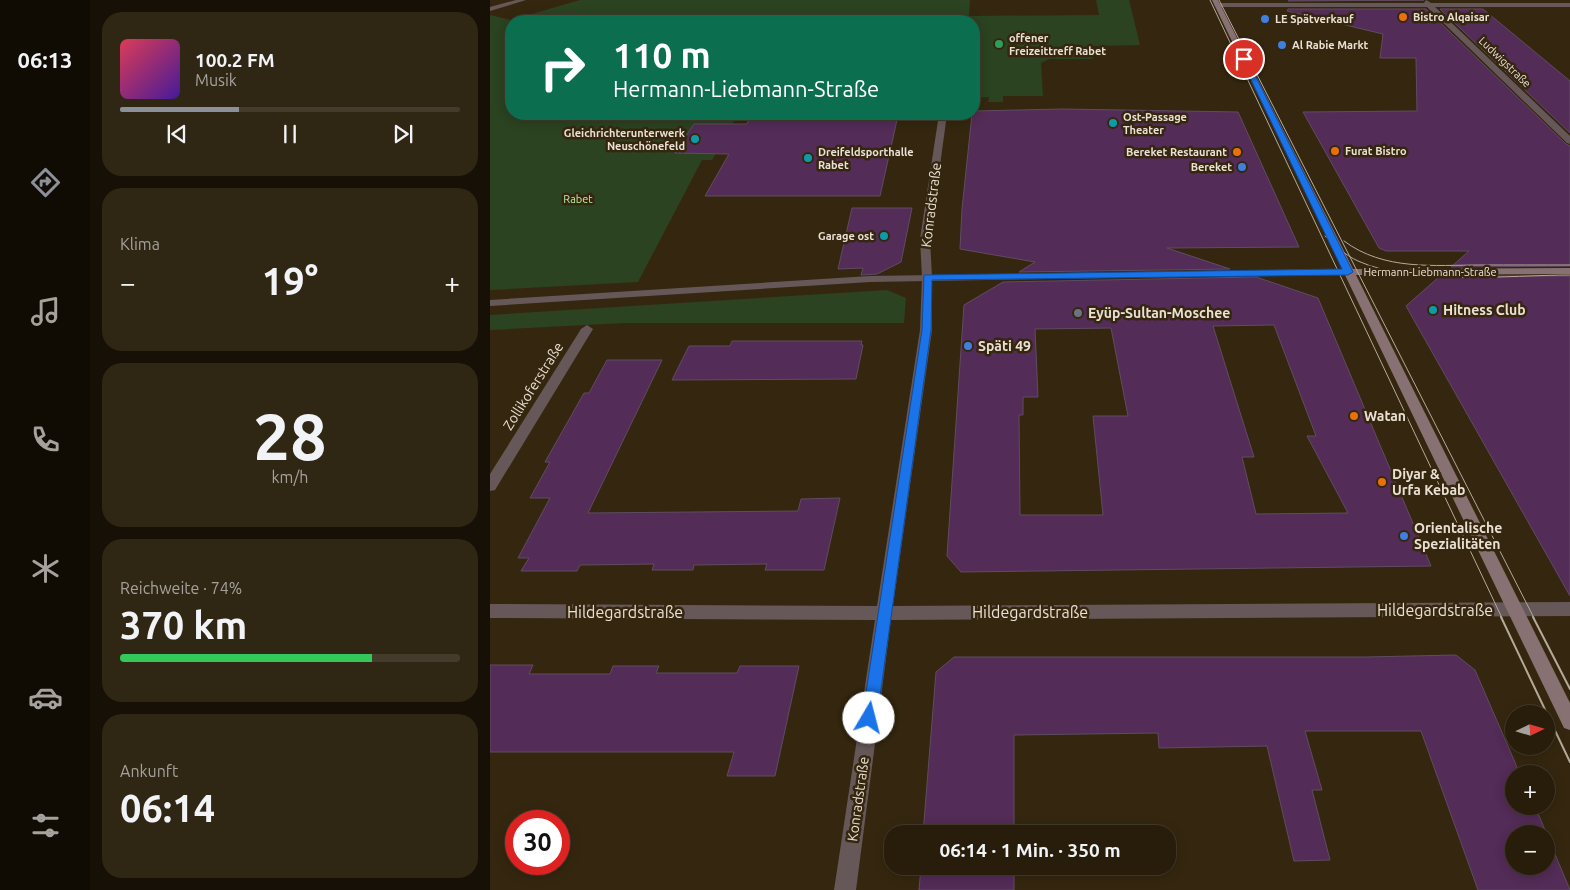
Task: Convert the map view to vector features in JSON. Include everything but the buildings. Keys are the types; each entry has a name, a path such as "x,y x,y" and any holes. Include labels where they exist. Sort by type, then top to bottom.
{"main road":[{"path":"1216,2 1570,722"},
{"name":"Hermann-Liebmann-Straße","path":"1348,272 1570,272"}],"street":[{"path":"490,9 523,0"},
{"path":"1216,2 1570,5"},
{"name":"Ludwigstraße","path":"1427,3 1570,141"},
{"name":"Konradstraße","path":"846,890 884,613 926,330 927,277 925,239 942,120"},
{"name":"Hermann-Liebmann-Straße","path":"490,303 870,279 1348,272"},
{"name":"Zollikoferstraße","path":"490,486 587,329"},
{"name":"Hildegardstraße","path":"490,612 884,613 1570,609"}],"green space":[{"name":"Rabet","path":"580,0 970,0 969,15 528,15"},
{"name":"Rabet","path":"1096,0 1129,0 1140,45 1091,46 1093,59 1049,59 1041,63 1043,96 1003,96 1003,102 988,102 989,97 980,98 980,16 1099,15"},
{"name":"Rabet","path":"490,15 505,19 505,120 735,120 712,160 702,160 638,282 490,290"},
{"path":"887,290 906,298 904,323 624,323 490,330 490,315"}],"tram line":[{"path":"1210,0 1502,618"},
{"path":"1219,0 1350,256"},
{"path":"1325,236 1350,256"},
{"path":"1344,241 1359,251 1376,257 1410,264 1570,265"},
{"path":"1350,256 1380,269 1406,274 1462,277 1570,275"},
{"path":"1350,256 1534,618"},
{"path":"1501,617 1570,762"},
{"path":"1533,617 1570,689"}],"place":[{"name":"Bistro Alqaisar","path":"1403,17"},
{"name":"LE Spätverkauf","path":"1265,19"},
{"name":"offener Freizeittreff Rabet","path":"999,44"},
{"name":"Al Rabie Markt","path":"1282,45"},
{"name":"Ost-Passage Theater","path":"1113,123"},
{"name":"Gleichrichterunterwerk Neuschönefeld","path":"695,139"},
{"name":"Furat Bistro","path":"1335,151"},
{"name":"Bereket Restaurant","path":"1237,152"},
{"name":"Dreifeldsporthalle Rabet","path":"808,158"},
{"name":"Bereket","path":"1242,167"},
{"name":"Garage ost","path":"884,236"},
{"name":"Hitness Club","path":"1433,310"},
{"name":"Eyüp-Sultan-Moschee","path":"1078,313"},
{"name":"Späti 49","path":"968,346"},
{"name":"Watan","path":"1354,416"},
{"name":"Diyar & Urfa Kebab","path":"1382,482"},
{"name":"Orientalische Spezialitäten","path":"1404,536"}],"route":[{"path":"869,718 926,330 927,277 1348,272 1244,59"}]}
